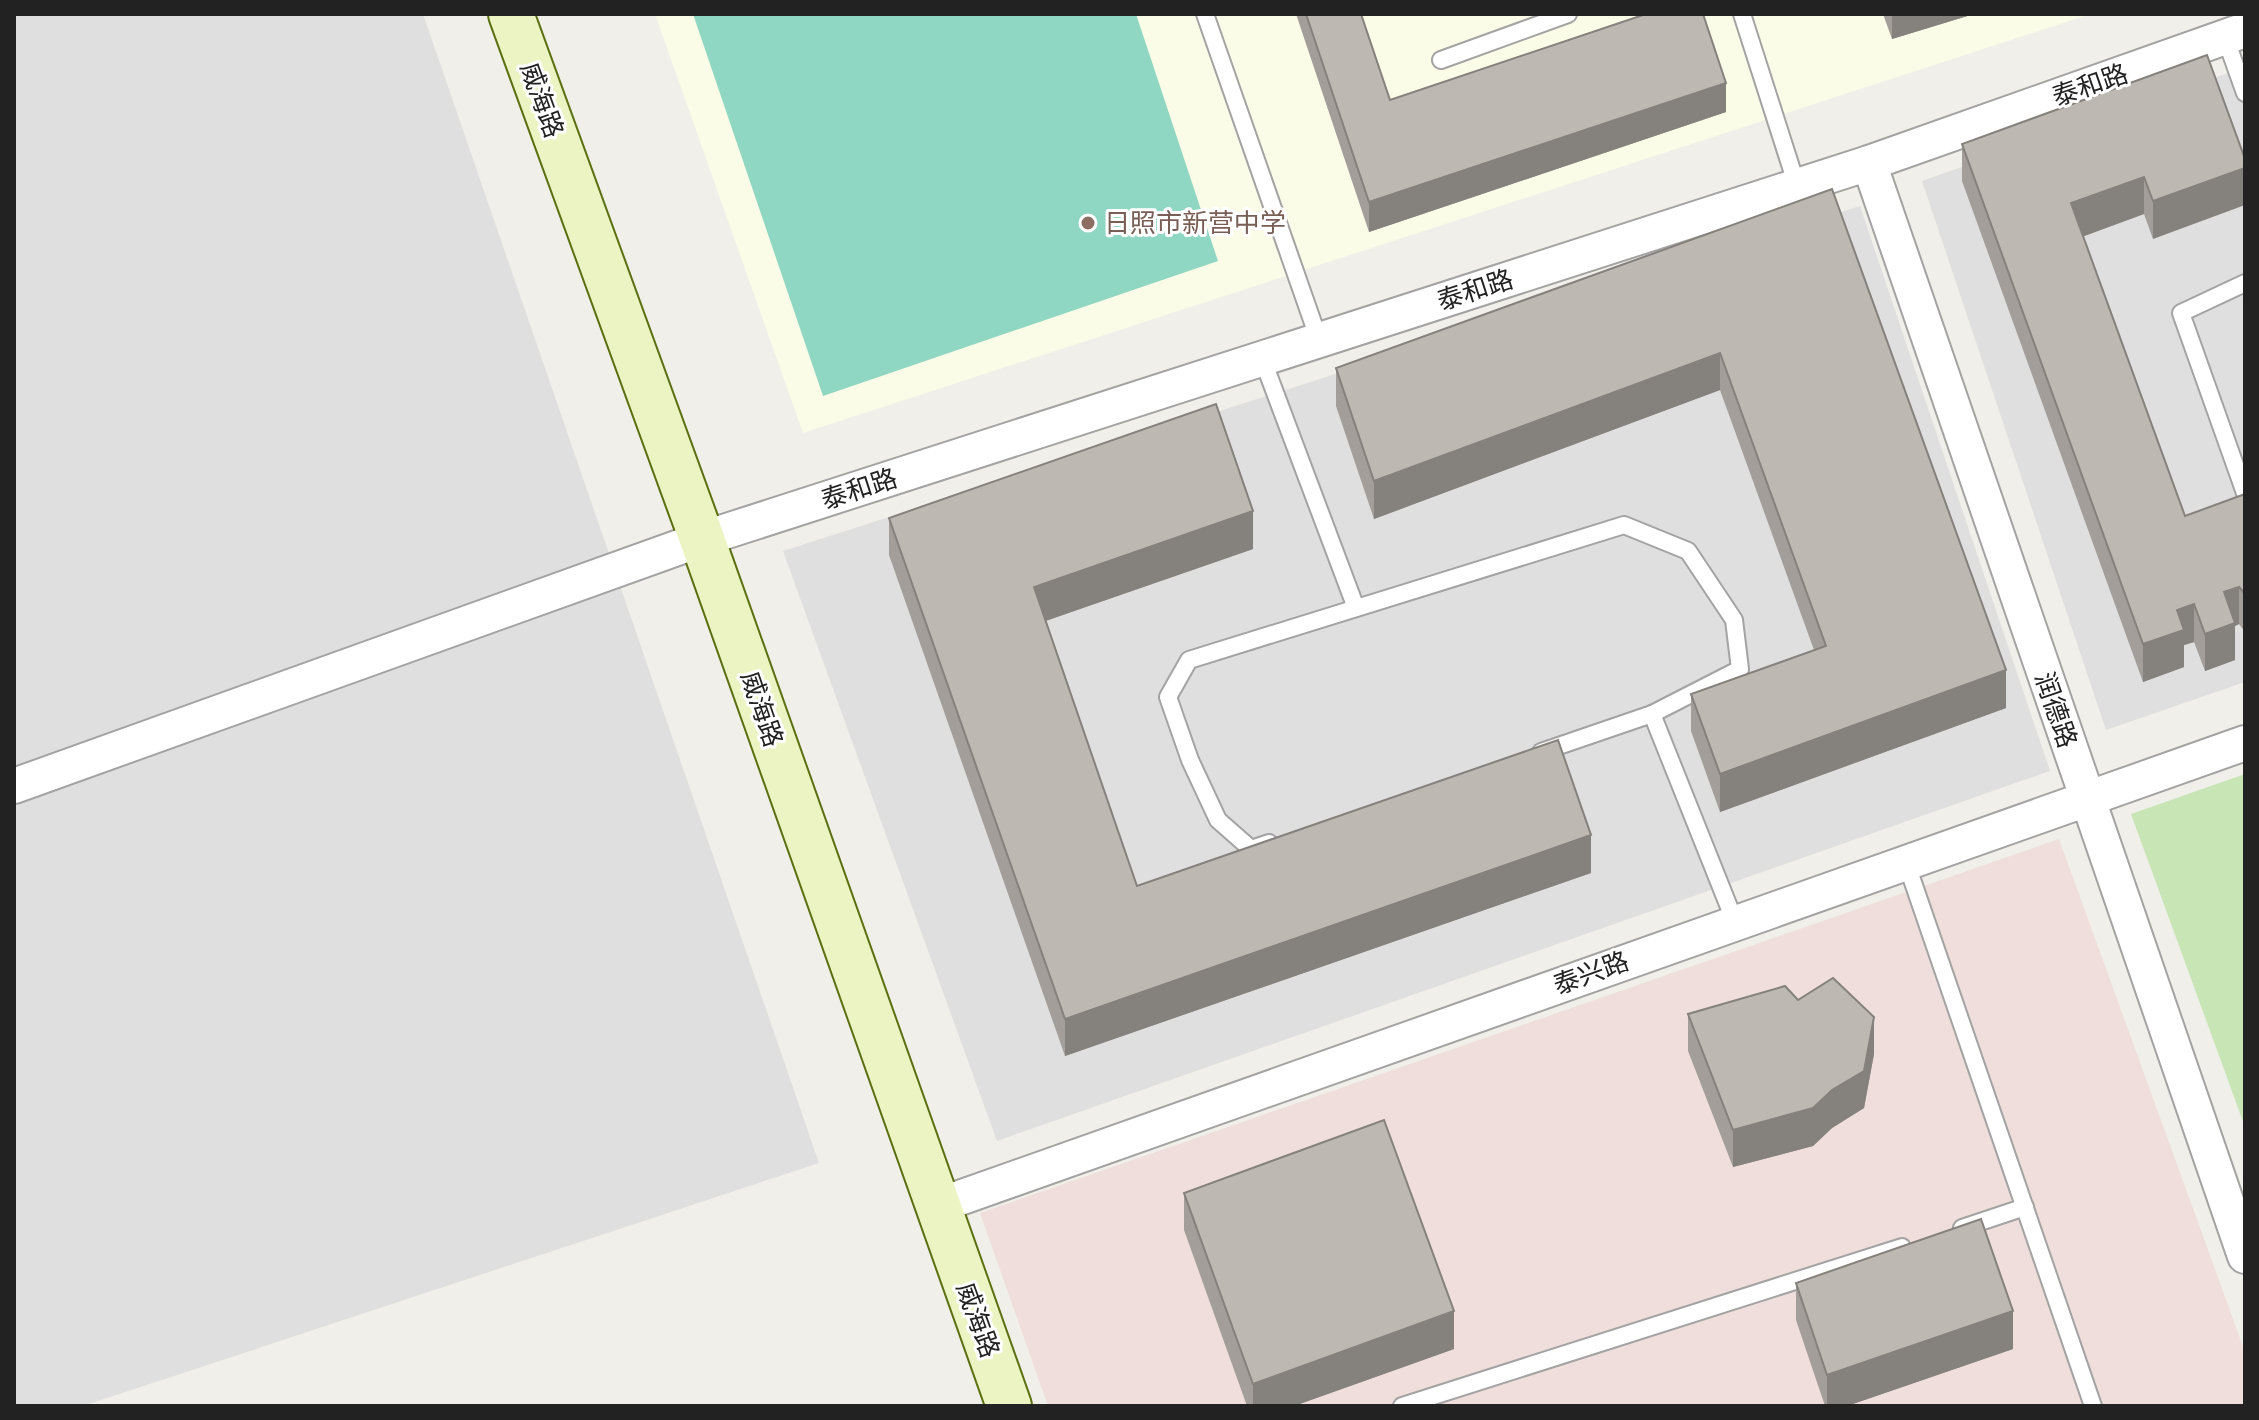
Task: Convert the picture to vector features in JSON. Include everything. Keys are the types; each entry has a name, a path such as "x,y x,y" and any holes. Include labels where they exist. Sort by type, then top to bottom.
{"main road":[{"name":"威海路","path":"511,14 702,539 1009,1406"}],"street":[{"name":"泰和路","path":"14,786 702,539 1869,163 2235,34"},
{"name":"润德路","path":"1869,163 2245,1256"},
{"name":"泰兴路","path":"937,1206 2245,743"}],"lane":[{"path":"1205,14 1319,340"},
{"path":"1441,60 1568,14"},
{"path":"1742,14 1797,186"},
{"path":"2235,34 2245,93"},
{"path":"2245,283 2181,313 2245,493"},
{"path":"1262,358 1356,608"},
{"path":"1279,840 1251,849 1218,820 1190,760 1168,697 1189,660 1624,525 1688,551 1734,620 1740,669 1652,714 1523,758"},
{"path":"1652,714 1735,922"},
{"path":"1906,862 2093,1406"},
{"path":"1949,1232 2025,1207"},
{"path":"1402,1406 1919,1241"}],"shaded area":[{"path":"14,14 423,14 819,1163 83,1406 14,1406"},
{"name":"日照市新营中学","path":"655,14 2091,14 803,433"},
{"path":"2245,67 2245,682 2106,730 1922,181"},
{"path":"1860,206 2050,771 997,1141 783,551"},
{"path":"2059,839 2245,1352 2245,1406 1048,1406 980,1213"}],"green space":[{"path":"693,14 1136,14 1218,261 823,396"},
{"path":"2245,774 2245,1127 2131,814"}],"building":[{"path":"1306,14 1361,14 1390,100 1646,14 1703,14 1726,83 1369,202"},
{"path":"2207,55 2245,159 2245,168 2153,201 2144,177 2071,203 2185,516 2245,494 2245,594 2239,587 2224,592 2235,623 2205,634 2194,604 2177,610 2184,630 2143,644 1962,144"},
{"path":"1832,189 2006,670 1720,774 1691,694 1826,646 1720,353 1374,481 1336,368"},
{"path":"1216,404 1253,511 1034,587 1137,886 1558,740 1591,835 1065,1019 889,518"},
{"path":"1833,978 1874,1017 1864,1071 1832,1090 1813,1108 1733,1130 1688,1014 1785,986 1798,1000"},
{"path":"1384,1120 1454,1311 1253,1384 1184,1193"},
{"path":"1981,1219 2013,1311 1827,1375 1796,1283"}],"place":[{"name":"日照市新营中学","path":"1088,223"}]}
